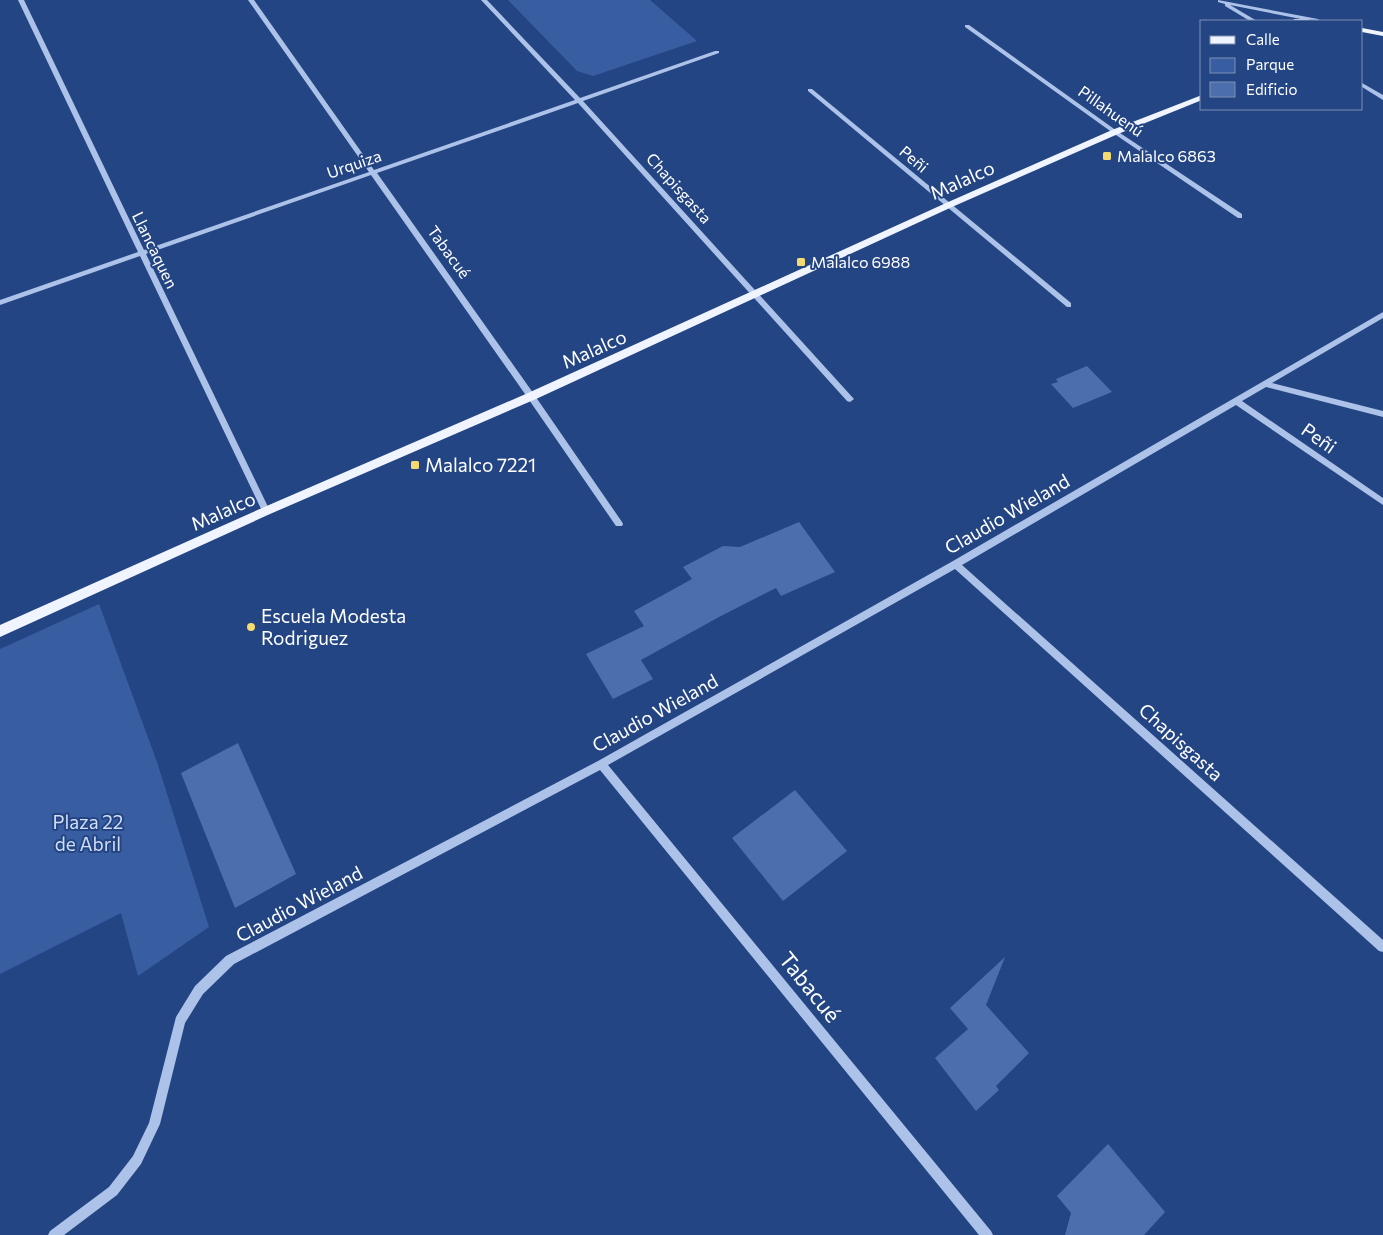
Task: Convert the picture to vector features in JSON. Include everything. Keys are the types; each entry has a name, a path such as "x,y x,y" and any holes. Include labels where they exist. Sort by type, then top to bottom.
{"main road":[{"path":"1363,30 1383,34"},
{"name":"Malalco","path":"0,631 266,511 532,396 948,205 1115,132 1200,98"}],"street":[{"name":"Llancaquen","path":"21,0 266,511"},
{"name":"Tabacué","path":"251,0 532,396 619,524"},
{"name":"Chapisgasta","path":"484,0 579,100 850,399"},
{"path":"1219,0 1252,20"},
{"path":"1219,0 1313,20"},
{"name":"Pillahuenú","path":"967,26 1115,132 1240,216"},
{"name":"Urquiza","path":"0,303 717,52"},
{"path":"1363,86 1383,98"},
{"name":"Peñi","path":"810,90 1069,306"},
{"name":"Claudio Wieland","path":"54,1235 113,1192 137,1160 154,1124 180,1021 199,990 230,960 601,764 956,564 1383,315"},
{"path":"1265,384 1383,414"},
{"name":"Peñi","path":"1236,400 1383,502"},
{"name":"Chapisgasta","path":"956,564 1383,947"},
{"name":"Tabacué","path":"601,764 987,1235"}],"green space":[{"path":"508,0 650,0 697,41 593,76 577,71"},
{"name":"Plaza 22 de Abril","path":"99,604 157,762 209,927 138,976 121,913 0,974 0,649"}],"building":[{"path":"1087,366 1112,392 1073,408 1051,384 1058,382 1056,379"},
{"path":"799,522 835,572 781,596 776,588 641,660 653,679 613,699 586,654 644,626 634,611 692,579 683,567 723,546 740,547"},
{"path":"238,743 296,874 235,908 181,773"},
{"path":"795,790 847,851 783,901 732,838"},
{"path":"1005,957 986,1005 1029,1053 996,1086 999,1090 976,1111 935,1058 968,1029 950,1008"},
{"path":"1108,1144 1165,1212 1144,1235 1065,1235 1071,1213 1057,1196"}],"place":[{"name":"Malalco 6863","path":"1107,156"},
{"name":"Malalco 6988","path":"801,262"},
{"name":"Malalco 7221","path":"415,465"},
{"name":"Escuela Modesta Rodriguez","path":"251,627"}]}
